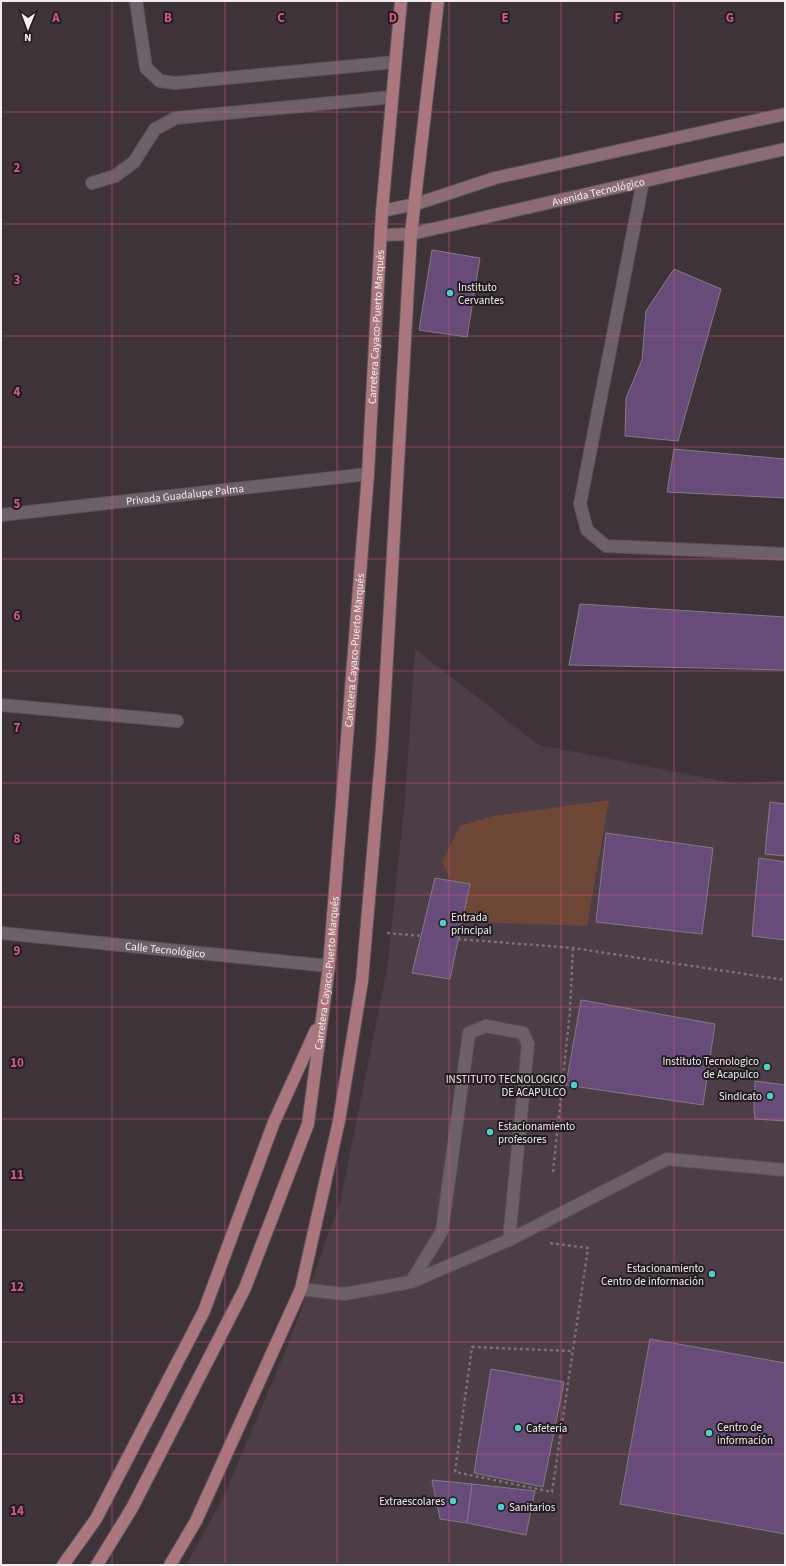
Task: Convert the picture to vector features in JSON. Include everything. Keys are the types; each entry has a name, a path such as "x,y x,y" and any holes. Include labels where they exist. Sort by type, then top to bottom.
{"main road":[{"name":"Carretera Cayaco-Puerto Marqués","path":"98,1565 132,1508 245,1288 308,1124 329,966 368,474 382,234 382,211 401,1"},
{"path":"170,1565 196,1520 301,1289 339,1121 362,981 367,931 382,747 412,234 438,1"},
{"path":"382,211 416,204 495,178 785,114"},
{"name":"Avenida Tecnológico","path":"382,234 412,234 785,149"},
{"path":"63,1565 96,1519 204,1311 274,1122 322,1018"}],"street":[{"path":"136,1 146,68 160,81 175,83 395,62"},
{"path":"92,183 114,176 134,162 155,129 176,118 392,97"},
{"path":"644,181 580,504 587,530 606,546 785,554"},
{"name":"Privada Guadalupe Palma","path":"1,515 368,474"},
{"path":"1,705 177,721"},
{"name":"Calle Tecnológico","path":"1,933 329,966"},
{"path":"411,1282 442,1231 469,1033 486,1026 523,1033 528,1044 510,1240"},
{"path":"301,1289 344,1294 411,1282 510,1240 667,1159 785,1170"}],"path":[{"path":"367,931 422,936"},
{"path":"458,939 573,948 785,980"},
{"path":"553,1172 570,1011 573,948"},
{"path":"548,1242 588,1248 552,1492 455,1472 472,1346 572,1351"}],"shaded area":[{"name":"INSTITUTO TECNOLOGICO DE ACAPULCO","path":"415,649 539,745 739,784 785,780 785,1565 186,1565 222,1500 290,1340 340,1202 387,968 405,799"},
{"path":"609,800 587,926 471,922 442,862 460,826 493,816"}],"building":[{"name":"Instituto Cervantes","path":"432,250 480,258 467,337 419,330"},
{"path":"674,269 721,289 678,441 625,436 626,398 642,360 646,311"},
{"path":"674,449 785,459 785,498 667,492"},
{"path":"580,604 785,617 785,670 569,665"},
{"path":"770,802 785,804 785,856 765,854"},
{"path":"606,833 713,848 702,934 596,922"},
{"path":"759,858 785,862 785,940 752,936"},
{"name":"Entrada principal","path":"435,878 470,884 450,979 412,973"},
{"path":"581,1000 715,1024 703,1105 566,1085"},
{"name":"Sindicato","path":"755,1081 785,1085 785,1121 755,1119"},
{"name":"Centro de información","path":"650,1339 785,1363 785,1534 620,1504"},
{"name":"Cafetería","path":"491,1369 564,1382 543,1487 474,1473"},
{"name":"Extraescolares","path":"432,1480 472,1484 467,1523 440,1519"},
{"name":"Sanitarios","path":"472,1484 535,1491 526,1535 467,1523"}],"place":[{"name":"Instituto Cervantes","path":"450,293"},
{"name":"Entrada principal","path":"443,923"},
{"name":"Instituto Tecnologico de Acapulco","path":"767,1067"},
{"name":"INSTITUTO TECNOLOGICO DE ACAPULCO","path":"574,1085"},
{"name":"Sindicato","path":"770,1096"},
{"name":"Estacionamiento profesores","path":"490,1132"},
{"name":"Estacionamiento Centro de información","path":"712,1274"},
{"name":"Cafetería","path":"518,1428"},
{"name":"Centro de información","path":"709,1433"},
{"name":"Extraescolares","path":"453,1501"},
{"name":"Sanitarios","path":"501,1507"}]}
